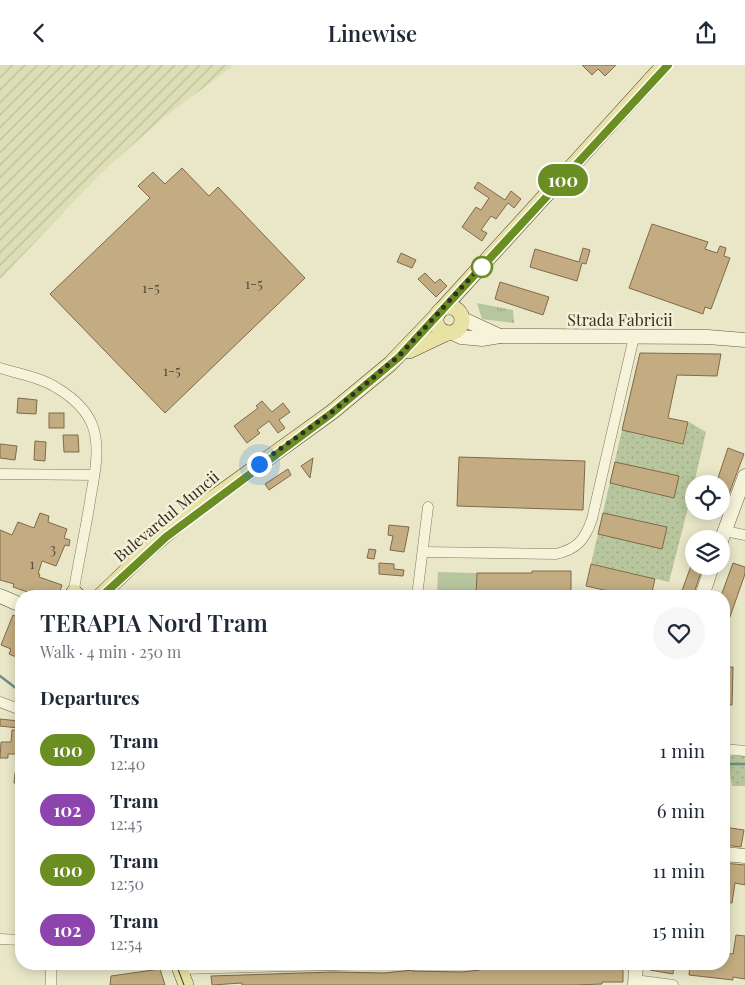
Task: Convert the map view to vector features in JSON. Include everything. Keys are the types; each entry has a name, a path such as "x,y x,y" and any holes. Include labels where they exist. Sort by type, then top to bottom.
{"main road":[{"name":"Bulevardul Muncii","path":"106,590 148,550 188,516 332,412 399,356 664,65"},
{"name":"Bulevardul Muncii","path":"463,317 466,293 472,277"},
{"path":"452,307 456,308 463,317 460,329 450,333 438,327 436,319 440,311 452,307"},
{"name":"Strada Fabricii","path":"463,317 500,336"},
{"name":"Bulevardul Muncii","path":"399,356 450,333"},
{"name":"Strada Fabricii","path":"450,333 462,337 482,339 500,336 743,339"},
{"path":"725,530 745,476"},
{"path":"704,590 709,575"},
{"path":"0,596 15,602"},
{"path":"730,855 745,856"},
{"path":"180,970 186,985"},
{"path":"635,983 636,970"}],"street":[{"path":"423,552 556,554 567,551 581,541 592,519 634,337"},
{"path":"0,368 40,379 56,387 71,397 87,413 92,425 96,442 94,475 76,590"},
{"path":"0,474 94,475"},
{"path":"419,590 428,507"},
{"path":"730,536 745,535"},
{"path":"0,701 15,707"},
{"path":"730,750 745,751"},
{"path":"0,939 15,940"},
{"path":"51,970 51,985"},
{"path":"635,983 673,985"}],"green space":[{"path":"0,65 234,65 163,118 102,172 0,279"},
{"path":"477,303 513,310 514,323 482,319"},
{"path":"689,422 706,432 696,475 685,475 685,519 669,582 591,564 622,430 683,444"},
{"path":"438,572 477,573 476,590 437,590"},
{"path":"730,756 745,756 745,786 732,786"}],"building":[{"path":"582,65 616,65 605,76 598,69 592,75"},
{"path":"182,168 209,196 218,187 305,278 165,413 50,294 150,198 138,186 153,172 165,184"},
{"path":"478,182 505,200 511,191 521,199 514,208 508,203 496,219 491,216 481,230 487,233 482,241 462,227 476,207 481,210 489,198 474,188"},
{"path":"652,224 708,242 705,249 717,253 720,246 726,248 724,256 730,258 711,309 705,307 703,314 629,288"},
{"path":"583,248 590,250 586,264 582,263 577,281 530,267 535,249 579,262"},
{"path":"401,253 416,260 412,268 397,262"},
{"path":"425,273 435,283 440,279 447,286 436,297 418,279"},
{"path":"500,282 549,297 543,315 495,299"},
{"path":"640,353 721,354 717,376 677,375 668,418 688,422 683,444 622,430"},
{"path":"18,398 37,400 36,414 17,413"},
{"path":"262,401 272,412 283,403 290,412 279,420 285,428 278,433 269,421 257,430 260,433 247,443 234,426 258,408 256,406"},
{"path":"49,413 64,413 64,428 49,428"},
{"path":"63,435 78,435 79,452 64,452"},
{"path":"35,441 46,442 45,461 34,460"},
{"path":"0,444 17,446 15,460 0,458"},
{"path":"728,448 744,454 730,491 730,475 719,475"},
{"path":"459,457 585,461 583,510 457,506"},
{"path":"313,458 310,478 301,466"},
{"path":"615,462 679,476 674,498 610,483"},
{"path":"288,469 291,475 269,490 265,484"},
{"path":"40,513 49,516 48,522 67,529 64,538 70,540 69,546 65,545 56,566 42,561 38,574 40,574 39,577 62,585 60,590 22,590 13,587 14,584 0,580 0,530 12,535 18,522 34,528"},
{"path":"603,513 667,527 662,549 598,534"},
{"path":"389,525 409,527 404,552 390,550 393,536 388,535"},
{"path":"369,549 376,550 374,559 367,558"},
{"path":"379,563 394,564 394,569 404,570 403,576 379,574"},
{"path":"733,563 745,567 745,574 730,617 730,590 723,590"},
{"path":"591,564 655,579 652,590 604,590 586,586"},
{"path":"532,571 571,571 571,590 476,590 477,573 532,573"},
{"path":"688,575 700,575 695,590 682,590"},
{"path":"13,615 15,616 15,656 9,654 11,649 1,645"},
{"path":"730,667 733,667 732,705 730,705"},
{"path":"0,719 15,721 15,728 0,726"},
{"path":"12,730 15,730 15,754 8,754 8,758 0,758 1,742 11,742"},
{"path":"730,828 744,830 741,847 730,846"},
{"path":"730,864 745,865 745,885 735,883 732,903 730,903"},
{"path":"736,935 745,936 745,979 733,977 733,980 689,975 689,970 730,970 730,954 733,954"},
{"path":"160,970 165,985 110,985 111,976"},
{"path":"413,970 462,972 480,970 623,970 623,982 575,985 242,985 242,983 212,985 211,976 333,972 384,973"},
{"path":"650,970 673,970 673,974"}],"waterway":[{"path":"0,676 15,687"},
{"path":"730,764 745,764"}],"tram line":[{"path":"109,590 166,537 332,413 399,357 668,65"},
{"name":"100","path":"108,590 166,537 332,413 399,357 668,65"},
{"path":"178,970 184,985"}],"route":[{"path":"259,464 332,412 399,356 484,263 482,267"}]}
